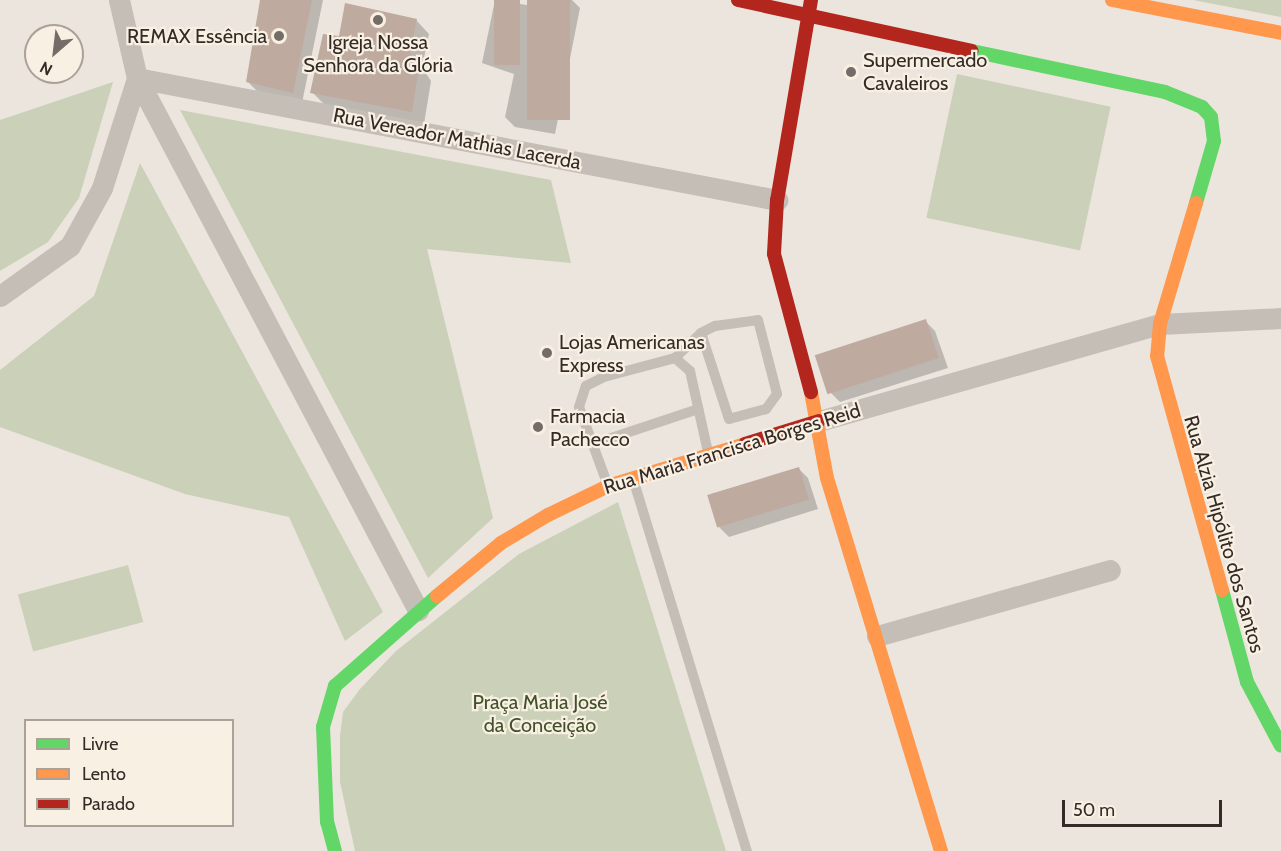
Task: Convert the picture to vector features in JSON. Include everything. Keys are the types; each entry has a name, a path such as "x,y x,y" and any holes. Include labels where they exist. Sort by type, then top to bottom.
{"main road":[{"name":"Rua Alzia Hipólito dos Santos","path":"738,0 1165,92 1202,107 1211,117 1214,141 1160,324 1157,356 1166,404 1247,682 1281,746"},
{"path":"811,0 777,200 774,255 819,421 827,478 941,851"},
{"path":"1112,0 1281,33"},
{"name":"Rua Maria Francisca Borges Reid","path":"335,851 322,759 326,707 349,669 501,543 608,486 819,421"},
{"path":"764,437 784,435 804,443 827,478"}],"street":[{"path":"119,0 137,78 418,610"},
{"path":"0,296 57,258 82,231 102,188 137,78"},
{"name":"Rua Vereador Mathias Lacerda","path":"137,78 777,200"},
{"name":"Rua Maria Francisca Borges Reid","path":"819,421 1160,324 1281,318"},
{"path":"877,636 1110,570"}],"lane":[{"path":"608,486 579,407 586,386 675,358 701,333 725,323 758,320 777,394 766,409 745,418 729,419 701,333"},
{"path":"675,358 690,371 709,456"},
{"path":"592,444 698,409"},
{"path":"745,418 748,442"},
{"path":"633,478 747,851"}],"green space":[{"path":"1193,0 1281,0 1281,17"},
{"path":"957,74 1111,107 1080,250 926,218"},
{"path":"113,82 79,198 48,242 0,271 0,120"},
{"path":"180,110 551,180 571,263 427,249 493,518 428,578"},
{"path":"140,163 383,612 345,641 289,517 185,494 0,427 0,370 94,296"},
{"name":"Praça Maria José da Conceição","path":"618,502 726,851 355,851 340,782 340,736 343,712 360,689 396,651 519,554"},
{"path":"128,565 143,622 33,651 18,595"}],"building":[{"name":"REMAX Essência","path":"260,0 312,0 293,93 246,82"},
{"path":"494,0 520,0 520,65 494,65"},
{"path":"527,0 570,0 570,120 527,120"},
{"path":"345,3 417,19 410,52 419,67 412,112 310,93 323,34 339,36"},
{"path":"926,319 939,358 827,394 815,355"},
{"path":"799,467 809,500 717,528 707,495"}],"traffic: fast":[{"path":"972,51 1165,92 1202,107 1211,117 1214,141 1196,203"},
{"path":"1222,590 1247,682 1281,746"},
{"path":"335,851 327,822 323,727 335,686 437,596"}],"traffic: slow":[{"path":"1112,0 1281,33"},
{"path":"1196,203 1160,324 1157,356 1222,590"},
{"path":"811,392 827,478 941,851"},
{"path":"437,596 501,543 548,515 608,486 745,444"}],"traffic: jam":[{"path":"738,0 972,51"},
{"path":"811,0 777,200 774,254 811,392"},
{"path":"745,444 819,421"}],"place":[{"name":"Igreja Nossa Senhora da Glória","path":"378,20"},
{"name":"REMAX Essência","path":"279,36"},
{"name":"Supermercado Cavaleiros","path":"851,72"},
{"name":"Lojas Americanas Express","path":"547,353"},
{"name":"Farmacia Pachecco","path":"538,427"}]}
